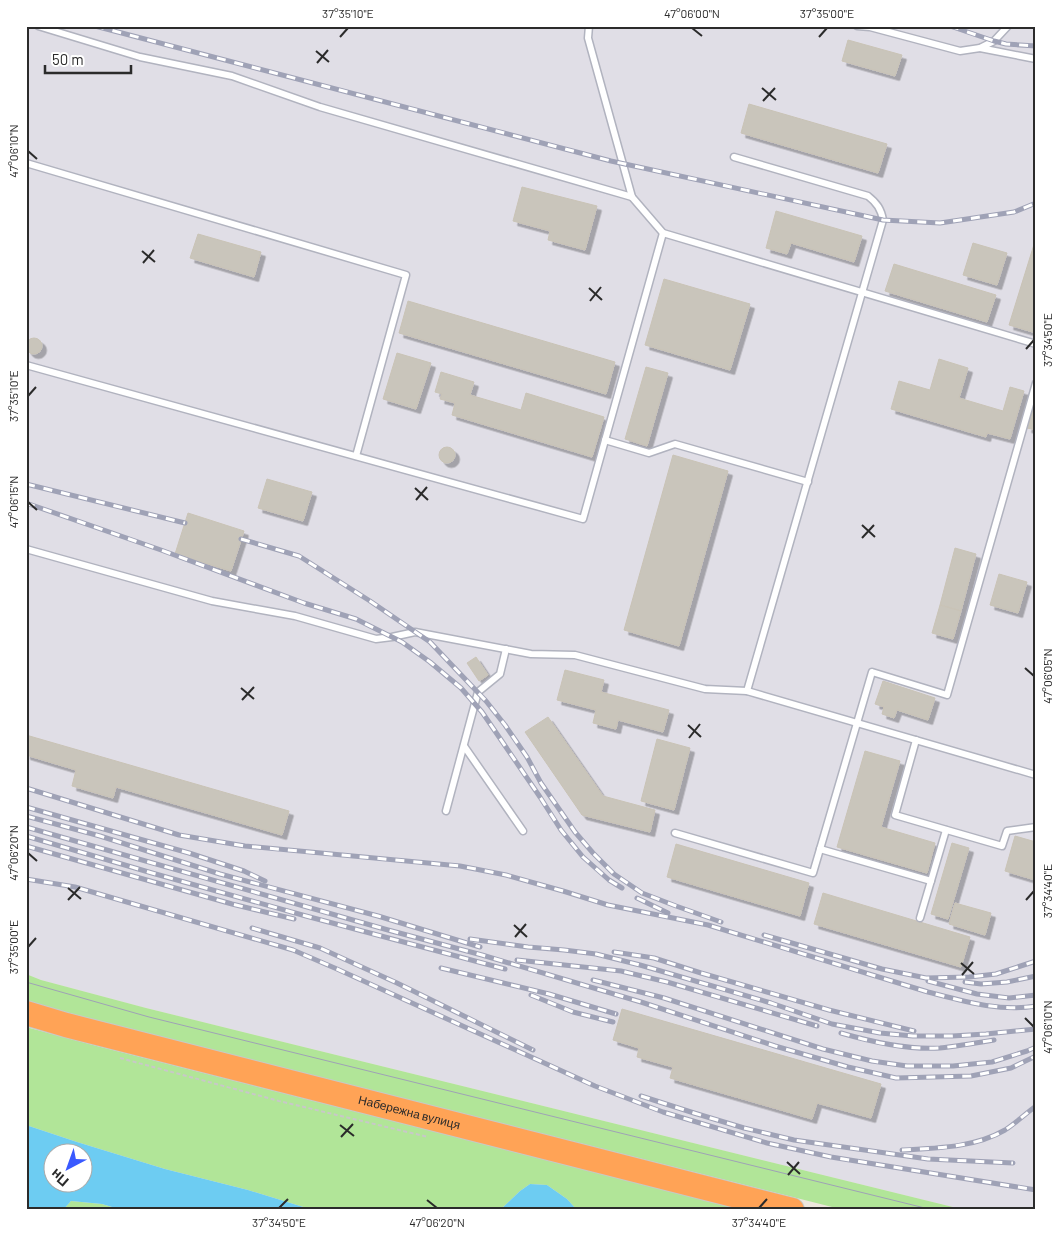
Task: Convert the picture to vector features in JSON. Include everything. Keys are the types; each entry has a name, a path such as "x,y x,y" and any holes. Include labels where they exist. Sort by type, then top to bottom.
{"highway":[{"name":"Набережна вулиця","path":"26,1013 66,1025 792,1210"}],"lane":[{"path":"38,26 140,57 232,76 320,107 632,196"},
{"path":"589,26 588,38 632,196 663,233 1036,344"},
{"path":"857,26 870,27 960,51 980,48 994,41 1008,26"},
{"path":"980,48 1036,59"},
{"path":"734,157 868,196 876,202 881,210 883,220 747,691"},
{"path":"26,163 406,275 356,456"},
{"path":"26,365 583,519 663,233"},
{"path":"675,833 813,873 872,672 947,695 1036,383"},
{"path":"605,440 649,453 675,444 808,482"},
{"path":"26,549 212,601 295,616 376,639 415,632 532,654 575,654 705,688 747,691 1036,775"},
{"path":"446,810 478,692 500,674 506,649"},
{"path":"916,740 895,815 1002,846 1007,831 1036,827"},
{"path":"464,746 523,831"},
{"path":"920,918 946,830"},
{"path":"820,849 931,881"}],"path":[{"path":"112,1056 279,1101 430,1137"}],"shaded area":[{"path":"26,26 1036,26 1036,1210 965,1210 146,1008 41,980 26,974"}],"green space":[{"path":"26,974 41,980 146,1008 965,1210 844,1210 94,1020 26,1001"},
{"path":"26,1027 745,1210 577,1210 567,1199 547,1185 530,1184 500,1210 313,1210 248,1190 165,1169 92,1147 92,1144 84,1144 26,1125"},
{"path":"71,1201 102,1204 122,1210 63,1210"}],"water":[{"path":"26,1125 84,1144 42,1144 42,1194 92,1194 92,1147 313,1210 122,1210 102,1204 71,1201 63,1210 26,1210"},
{"path":"530,1184 547,1185 567,1199 577,1210 500,1210"}],"building":[{"path":"848,40 902,55 895,76 842,61"},
{"path":"749,104 887,144 878,173 741,133"},
{"path":"522,187 597,206 585,250 548,240 550,231 513,221"},
{"path":"776,211 862,236 854,262 791,243 787,254 766,248"},
{"path":"198,234 261,252 254,277 190,258"},
{"path":"1036,238 1036,333 1009,325"},
{"path":"973,243 1007,253 997,285 963,275"},
{"path":"894,264 996,295 987,322 885,291"},
{"path":"664,279 750,304 730,370 645,345"},
{"path":"408,301 615,362 606,394 399,333"},
{"path":"34,338 42,346 34,354 26,346"},
{"path":"397,353 431,363 416,409 383,399"},
{"path":"939,359 968,368 959,398 1003,411 1010,387 1024,391 1010,439 987,433 986,437 891,409 899,381 930,390"},
{"path":"646,367 668,373 647,446 625,439"},
{"path":"441,372 474,382 470,395 521,410 526,393 604,417 592,457 452,415 455,403 440,399 442,394 435,392"},
{"path":"1036,398 1036,430 1027,428"},
{"path":"447,447 455,455 447,463 439,455"},
{"path":"673,455 728,471 679,646 624,630"},
{"path":"267,479 312,492 303,521 258,508"},
{"path":"188,513 244,531 231,571 175,554"},
{"path":"955,548 976,554 961,611 940,605"},
{"path":"999,574 1027,582 1018,613 990,605"},
{"path":"940,605 961,611 953,639 932,633"},
{"path":"476,657 488,675 479,681 467,663"},
{"path":"565,670 604,680 601,692 669,710 663,732 618,720 616,729 593,723 596,710 557,700"},
{"path":"883,681 935,698 928,720 897,710 894,718 882,714 884,707 875,704"},
{"path":"548,717 603,796 655,810 650,832 582,815 525,732"},
{"path":"26,735 289,811 282,835 116,787 113,798 72,786 76,770 26,755"},
{"path":"657,739 690,748 674,810 641,801"},
{"path":"865,751 900,761 881,827 935,843 927,873 837,847"},
{"path":"1015,836 1036,842 1035,880 1005,871"},
{"path":"952,843 969,848 948,919 931,914"},
{"path":"676,844 809,883 800,916 667,877"},
{"path":"823,893 970,937 961,967 814,924"},
{"path":"955,903 991,913 985,935 949,924"},
{"path":"622,1009 881,1084 871,1118 817,1103 812,1119 670,1078 673,1067 637,1057 639,1048 613,1040"}],"tram line":[{"path":"26,982 149,1017 933,1210"}],"railway":[{"path":"95,26 611,161 883,220 940,223 1014,212 1036,203"},
{"path":"950,26 1006,44 1036,46"},
{"path":"26,484 185,523"},
{"path":"26,503 304,603 356,619 402,642 461,688 482,712 561,830 583,857 609,880 622,888"},
{"path":"241,539 299,556 430,642 486,701 527,757 541,783 575,832 614,874 642,893 721,922"},
{"path":"26,788 179,835 245,846 460,866 506,875 608,905 708,925 954,999 995,1007 1036,1006"},
{"path":"26,807 189,853 244,871 265,881"},
{"path":"26,816 100,836 220,874 378,916 480,947"},
{"path":"26,827 482,955 641,1002 775,1046 848,1067 896,1078 971,1076 1011,1068 1036,1056"},
{"path":"26,836 306,916 505,969"},
{"path":"26,846 232,904 294,919"},
{"path":"26,879 75,887 293,950 595,1086 663,1112 767,1143 831,1157 1036,1190"},
{"path":"637,898 668,913"},
{"path":"252,928 320,948 397,983 533,1050"},
{"path":"764,935 882,969 926,978 996,974 1036,961"},
{"path":"470,939 596,954 771,1003 832,1024 880,1033 913,1036 952,1036 1036,1029"},
{"path":"614,952 654,958 829,1010 914,1031"},
{"path":"517,960 621,971 667,982 817,1026"},
{"path":"441,968 549,994 616,1014"},
{"path":"965,982 981,984 1007,982 1036,976"},
{"path":"593,980 664,998 823,1049 872,1061 907,1066 953,1066 992,1062 1036,1047"},
{"path":"928,981 977,994 1009,998 1036,995"},
{"path":"531,995 573,1012 613,1022"},
{"path":"841,1033 877,1042 915,1048 940,1048 994,1040"},
{"path":"641,1096 744,1128 794,1140 928,1159 1013,1163"},
{"path":"902,1150 955,1146 981,1140 1005,1130 1036,1106"}]}
